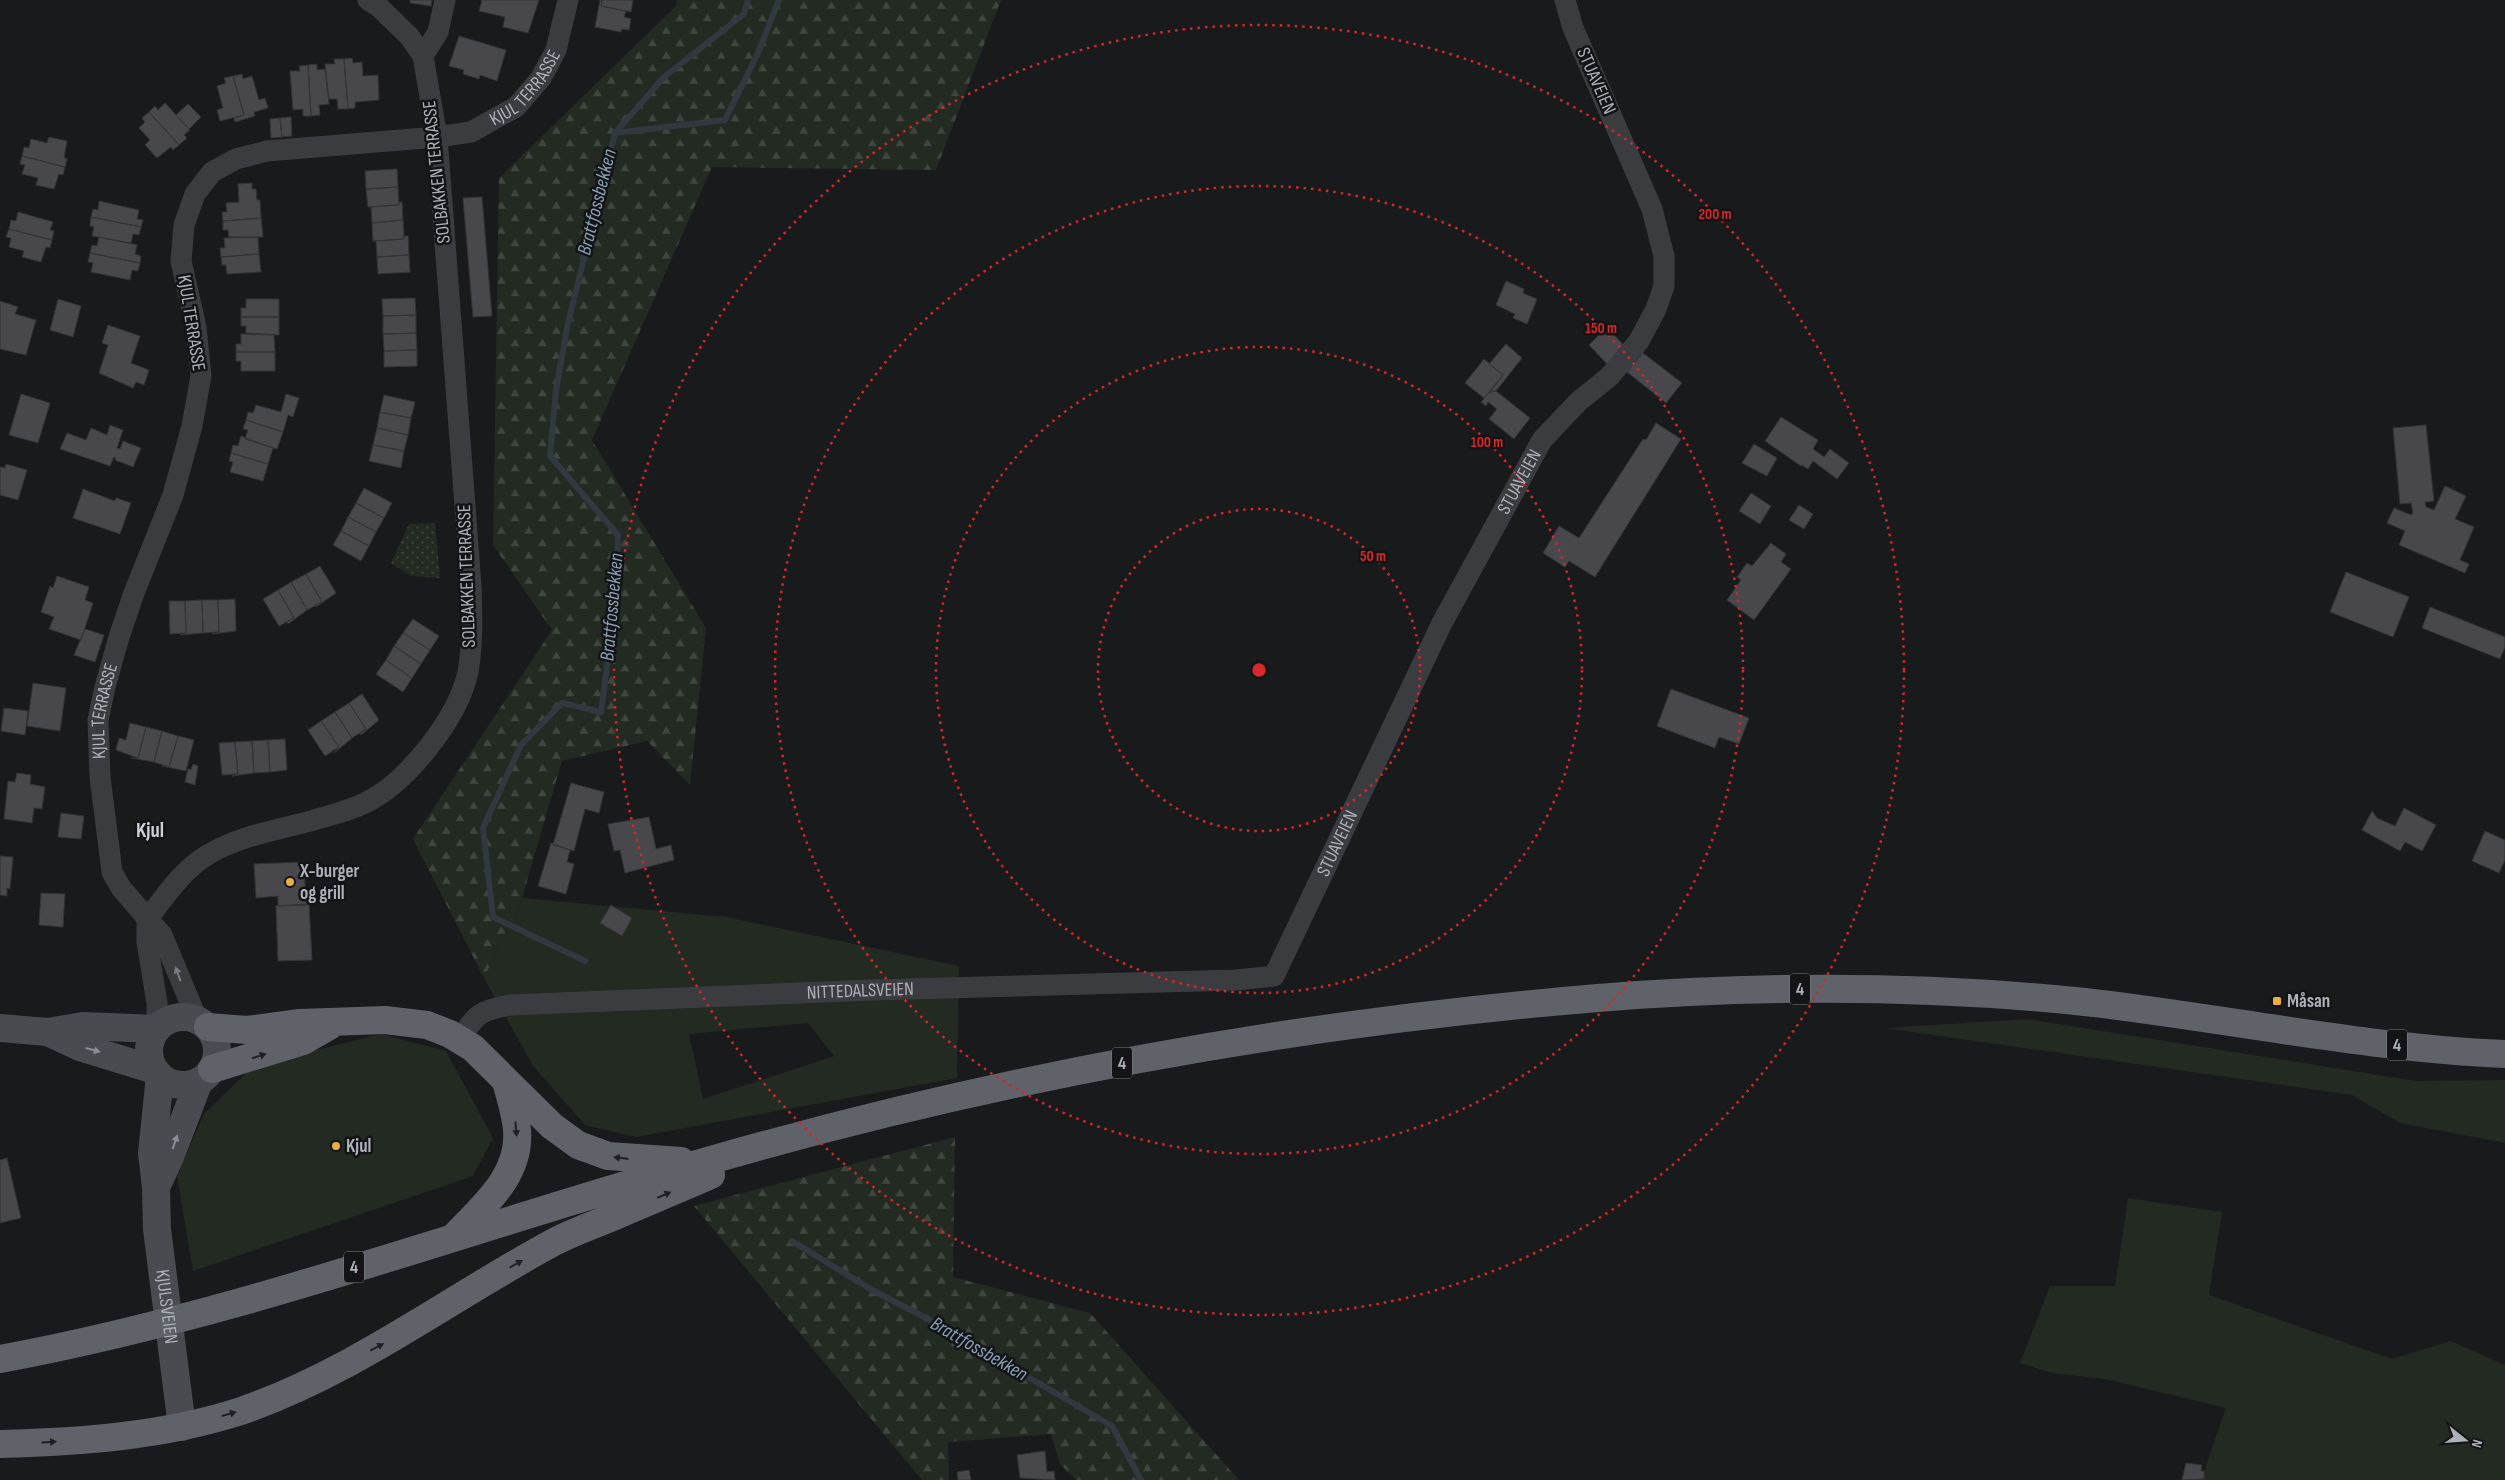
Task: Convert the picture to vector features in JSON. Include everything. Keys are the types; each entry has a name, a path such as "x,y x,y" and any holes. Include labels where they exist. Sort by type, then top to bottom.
{"highway":[{"name":"4","path":"0,1359 184,1317 705,1161 801,1135 1000,1087 1234,1043 1367,1023 1520,1005 1730,990 1860,989 2038,998 2380,1043 2505,1054"},
{"name":"4","path":"202,1023 247,1030 300,1023 372,1020 406,1021 439,1029 460,1040 483,1056 506,1082 552,1126 584,1148 608,1156 632,1159 705,1161"},
{"name":"4","path":"205,1075 303,1041 335,1023"},
{"name":"4","path":"454,1237 497,1190 514,1161 518,1131 506,1082"},
{"name":"4","path":"0,1444 85,1439 182,1426 241,1411 299,1386 390,1340 556,1241 801,1135"}],"main road":[{"path":"48,1032 80,1047 158,1073 174,1084 183,1085 205,1075 217,1059 218,1047 215,1036 202,1023 177,1017 168,1020 157,1029 152,1037 149,1054 158,1073"},
{"path":"0,1028 48,1032 83,1026 157,1029"},
{"name":"KJULSVEIEN","path":"158,1073 152,1153 160,1254 182,1426"},
{"name":"KJULSVEIEN","path":"156,1187 205,1075"}],"street":[{"name":"SOLBAKKEN TERRASSE","path":"147,920 180,878 208,855 232,843 364,803 393,785 426,752 460,697 467,673 472,639 471,585 437,137 422,56 409,36 379,7 368,0"},
{"path":"422,56 438,32 446,0"},
{"name":"KJUL TERRASSE","path":"202,1023 162,934 147,920 121,888 110,863 100,777 98,720 119,637 173,495 192,426 201,376 196,327 181,261 184,225 195,194 212,172 236,159 266,151 437,137 471,132 516,107 541,78 556,50 568,0"},
{"name":"STUAVEIEN","path":"1274,976 1442,623 1542,440 1578,402 1610,376 1639,341 1656,309 1661,294 1664,256 1652,209 1572,28 1564,0"},
{"path":"147,920 147,942 157,1003 157,1029"},
{"name":"NITTEDALSVEIEN","path":"460,1040 479,1014 487,1010 510,1005 872,990 1236,980 1274,976"}],"green space":[{"path":"676,0 1001,0 936,170 712,167 592,440 706,628 690,785 647,741 562,761 522,898 484,978 413,839 552,630 493,545 499,178 677,5"},
{"path":"435,523 440,578 411,576 391,563 409,524"},
{"path":"522,898 726,917 959,966 957,1078 636,1137 585,1125 533,1066 484,978","holes":["808,1023 834,1056 703,1099 689,1034"]},
{"path":"2028,1019 2416,1081 2505,1080 2505,1143 2400,1123 2352,1095 1885,1028"},
{"path":"381,1034 446,1051 493,1138 473,1176 193,1271 177,1176 204,1114 253,1066"},
{"path":"955,1137 953,1277 1090,1313 1239,1480 1076,1480 1060,1464 1051,1434 948,1442 949,1480 922,1480 694,1206"},
{"path":"2128,1198 2222,1212 2209,1295 2392,1359 2451,1341 2505,1365 2505,1480 2201,1480 2226,1408 2105,1379 2051,1373 2020,1363 2050,1286 2115,1286"}],"building":[{"path":"410,0 432,0 431,6 410,3"},
{"path":"482,0 539,0 528,33 503,27 505,17 479,11"},
{"path":"600,0 602,0 601,6 626,11 624,17 631,19 629,30 622,29 621,32 595,27"},
{"path":"602,0 633,0 631,12 601,6"},
{"path":"459,36 506,50 497,81 480,75 479,79 463,74 464,70 449,66"},
{"path":"352,58 353,63 362,62 363,76 378,75 379,100 355,102 355,108 348,109 344,59"},
{"path":"334,59 344,59 348,109 338,109 337,99 329,99 325,64 335,64"},
{"path":"317,64 317,70 325,69 329,104 319,105 320,115 311,116 308,65"},
{"path":"308,65 311,116 303,116 303,109 293,110 290,71 300,71 299,66"},
{"path":"242,74 243,79 252,76 259,100 265,98 268,108 254,112 255,116 235,122 234,118 244,115 233,76"},
{"path":"233,76 244,115 220,121 217,110 223,108 217,86 226,83 224,78"},
{"path":"165,103 190,130 184,135 187,138 179,145 149,112 155,106 158,110"},
{"path":"188,104 201,117 189,129 176,115"},
{"path":"149,112 179,145 173,150 171,147 157,158 145,145 150,140 139,128 145,122 142,118"},
{"path":"291,117 292,136 282,137 280,118"},
{"path":"280,118 282,137 271,138 270,119"},
{"path":"49,137 67,141 64,158 67,159 65,167 22,156 24,147 29,148 31,139 47,143"},
{"path":"22,156 65,167 63,175 59,174 54,189 36,185 38,178 22,174 25,165 20,164"},
{"path":"397,169 398,187 366,189 365,171"},
{"path":"252,183 252,189 256,189 257,200 260,200 261,218 223,221 222,212 227,212 226,203 239,202 238,184"},
{"path":"398,187 399,205 368,207 366,189"},
{"path":"482,197 492,316 473,317 463,198"},
{"path":"99,201 139,210 137,219 143,220 141,227 91,217 93,209 98,210"},
{"path":"399,202 402,202 403,220 372,223 371,207 399,205"},
{"path":"18,212 53,222 50,230 54,231 52,240 9,229 11,220 16,221"},
{"path":"91,217 141,227 139,235 133,234 131,243 92,236 94,227 90,226"},
{"path":"261,218 263,237 229,237 228,230 223,230 223,221"},
{"path":"403,220 404,239 373,241 372,223"},
{"path":"9,229 52,240 50,248 46,247 41,262 22,257 24,251 9,247 11,238 6,237"},
{"path":"404,236 408,236 409,255 377,257 376,241 404,239"},
{"path":"99,237 137,245 135,254 141,256 140,263 90,253 92,245 97,246"},
{"path":"258,237 259,254 221,257 220,248 225,248 224,238"},
{"path":"90,253 140,263 138,271 132,270 130,280 91,272 93,263 88,262"},
{"path":"259,254 261,272 227,274 226,265 222,265 221,257"},
{"path":"409,255 410,272 378,274 377,257"},
{"path":"1506,281 1524,289 1523,293 1537,299 1527,324 1513,318 1515,314 1496,305"},
{"path":"415,298 416,315 383,316 382,299"},
{"path":"58,299 81,306 73,337 50,330"},
{"path":"246,299 279,299 279,317 241,317 241,308 246,308"},
{"path":"0,301 18,307 15,314 36,320 26,355 0,349"},
{"path":"416,315 416,333 383,334 383,316"},
{"path":"241,317 279,317 279,335 246,333 246,326 241,326"},
{"path":"108,325 140,336 131,363 149,370 144,385 136,382 133,388 99,373 108,345 102,343"},
{"path":"1607,327 1627,349 1609,366 1589,345"},
{"path":"416,333 417,350 384,351 383,334"},
{"path":"241,334 274,335 275,352 236,352 236,344 241,344"},
{"path":"1506,344 1522,358 1496,391 1490,392 1503,375 1489,364"},
{"path":"417,350 417,366 384,367 384,351"},
{"path":"236,352 275,352 275,371 241,371 241,361 236,361"},
{"path":"1643,353 1682,383 1666,403 1627,372"},
{"path":"1484,359 1503,375 1484,398 1465,383"},
{"path":"1496,391 1530,418 1514,439 1489,419 1497,409 1488,402 1486,406 1481,402 1484,399 1483,397 1490,392"},
{"path":"21,394 50,403 38,443 9,435"},
{"path":"286,394 299,398 293,417 288,415 283,432 246,420 248,412 253,413 256,405 281,412"},
{"path":"384,395 415,402 411,418 380,412"},
{"path":"380,412 411,418 408,435 377,428"},
{"path":"1781,417 1818,440 1813,449 1824,457 1830,449 1849,463 1837,479 1813,461 1808,469 1801,466 1765,441"},
{"path":"246,420 283,432 277,449 245,439 248,430 243,429"},
{"path":"1656,423 1681,439 1595,577 1569,561 1565,567 1543,553 1559,526 1579,538 1643,439 1646,440"},
{"path":"110,425 123,430 117,448 120,449 123,441 141,448 133,467 115,460 116,458 114,457 110,466 60,449 67,433 86,440 91,428 107,435"},
{"path":"2426,425 2434,501 2425,502 2426,507 2434,510 2445,486 2466,496 2455,519 2474,527 2460,560 2469,564 2465,573 2399,545 2405,531 2387,523 2394,508 2411,515 2413,513 2411,503 2400,504 2393,428"},
{"path":"377,428 408,435 404,451 373,445"},
{"path":"241,436 273,448 268,464 231,453 233,445 238,446"},
{"path":"1754,444 1777,458 1767,476 1742,463"},
{"path":"373,445 404,451 401,468 369,461"},
{"path":"231,453 268,464 263,481 230,472 233,462 229,461"},
{"path":"6,464 27,470 18,500 0,495 0,467 5,468"},
{"path":"364,488 392,503 384,518 356,503"},
{"path":"83,489 115,501 116,498 131,503 120,534 73,518"},
{"path":"1751,493 1771,506 1760,524 1739,511"},
{"path":"356,503 384,518 376,532 348,517"},
{"path":"1799,505 1813,514 1804,529 1789,520"},
{"path":"348,517 376,532 369,546 341,531"},
{"path":"341,531 369,546 361,561 333,545"},
{"path":"1771,543 1786,554 1781,562 1791,569 1754,620 1727,600 1741,580 1737,577 1747,563 1752,566"},
{"path":"320,566 336,593 316,607 315,605 322,602 306,574"},
{"path":"2346,572 2409,597 2393,637 2330,612"},
{"path":"306,574 322,602 307,610 291,582"},
{"path":"57,576 89,587 85,600 93,603 81,640 49,629 54,617 41,612 50,586 53,588"},
{"path":"291,582 307,610 288,624 287,622 294,618 278,590"},
{"path":"278,590 294,618 279,626 263,599"},
{"path":"235,599 236,631 212,634 219,632 218,600"},
{"path":"202,600 203,633 180,635 186,633 185,601"},
{"path":"202,600 218,600 219,632 203,633"},
{"path":"169,601 185,601 186,633 170,634"},
{"path":"2430,607 2505,637 2505,647 2500,659 2422,628"},
{"path":"413,619 439,636 430,650 403,633"},
{"path":"85,629 104,635 95,662 74,655"},
{"path":"403,633 430,650 421,664 394,646"},
{"path":"394,646 421,664 412,678 386,660"},
{"path":"386,660 412,678 403,692 376,674"},
{"path":"33,683 66,688 60,731 27,726"},
{"path":"1671,689 1749,718 1739,744 1719,737 1715,748 1657,726"},
{"path":"362,694 379,720 361,735 360,733 366,729 349,703"},
{"path":"349,703 366,729 352,738 335,712"},
{"path":"4,708 28,711 25,735 1,731"},
{"path":"335,712 352,738 334,753 339,747 321,721"},
{"path":"321,721 339,747 325,756 308,730"},
{"path":"130,723 146,727 138,758 116,750 119,738 126,740"},
{"path":"146,727 162,731 154,762 131,758 138,758"},
{"path":"162,731 178,736 169,767 154,762"},
{"path":"178,736 194,740 186,771 162,766 169,767"},
{"path":"285,739 287,770 270,772 268,740"},
{"path":"268,740 270,772 254,773 252,741"},
{"path":"252,741 254,773 232,776 238,774 235,742"},
{"path":"235,742 238,774 222,775 219,743"},
{"path":"193,764 198,766 195,785 185,782 188,769 191,770"},
{"path":"17,773 31,775 30,784 45,787 42,809 34,808 32,823 4,819 8,781 15,782"},
{"path":"571,783 604,792 599,813 585,809 574,851 553,845"},
{"path":"2404,808 2436,825 2422,851 2405,842 2400,851 2362,830 2372,811 2377,818 2395,826"},
{"path":"61,813 84,816 81,839 58,837"},
{"path":"649,817 656,849 671,845 674,860 625,873 620,850 614,851 608,824"},
{"path":"2485,831 2505,840 2505,860 2499,873 2472,861"},
{"path":"551,843 570,850 567,862 574,864 566,894 538,886"},
{"path":"0,856 13,857 10,889 7,888 7,896 0,895"},
{"path":"303,862 307,905 278,906 278,896 256,898 254,864"},
{"path":"41,893 65,894 63,927 39,925"},
{"path":"309,904 312,960 278,961 276,906"},
{"path":"611,905 632,918 622,936 600,923"},
{"path":"7,1158 21,1218 0,1223 0,1160"},
{"path":"1045,1451 1047,1472 1054,1471 1055,1480 1020,1478 1017,1455"},
{"path":"2186,1463 2202,1465 2201,1471 2204,1471 2204,1479 2182,1480"},
{"path":"969,1470 971,1480 958,1480 957,1472"}],"waterway":[{"name":"Brattfossbekken","path":"585,961 493,917 483,828 521,745 562,703 601,712 616,598 618,535 550,456 556,390 568,323 615,133 664,77 744,14 748,0"},
{"path":"615,133 725,120 758,53 779,0"},
{"name":"Brattfossbekken","path":"792,1241 872,1290 930,1320 1112,1426 1141,1480"}],"place":[{"name":"X-burger og grill","path":"290,882"},
{"name":"Måsan","path":"2277,1001"},
{"name":"Kjul","path":"336,1146"}],"district":[{"name":"Kjul","path":"150,830"}]}
